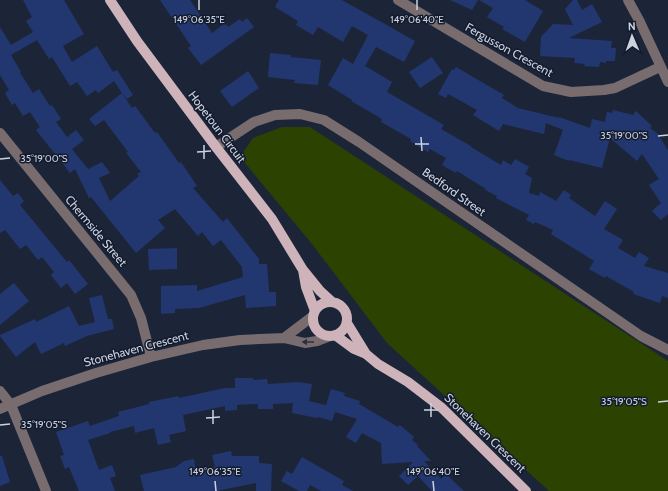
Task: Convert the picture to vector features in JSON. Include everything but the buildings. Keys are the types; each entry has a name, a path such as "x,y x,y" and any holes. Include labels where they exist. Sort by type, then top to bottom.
{"main road":[{"name":"Hopetoun Circuit","path":"110,0 137,41 272,219 304,270 320,291 331,301"},
{"name":"Hopetoun Circuit","path":"304,270 306,287 314,314"},
{"path":"331,301 337,303 343,307 346,312 347,322 345,328 341,333 333,336 319,332 315,328 314,314 322,304 331,301"},
{"name":"Stonehaven Crescent","path":"347,322 366,354"},
{"name":"Stonehaven Crescent","path":"333,336 354,349 366,354 378,364 408,382 442,408 526,491"}],"street":[{"name":"Fergusson Crescent","path":"398,0 543,86 571,92 604,90 615,88 660,67"},
{"path":"628,0 668,82"},
{"name":"Bedford Street","path":"216,147 254,122 276,115 300,114 324,120 359,142 641,336 668,350"},
{"name":"Chermside Street","path":"0,133 132,295 141,318 151,357"},
{"path":"284,338 314,314"},
{"name":"Stonehaven Crescent","path":"0,409 42,391 96,372 203,345 240,340 284,338 305,343 333,336"},
{"path":"0,392 11,405 46,491"}],"green space":[{"path":"282,127 310,127 668,361 668,491 549,491 387,343 312,244 240,157 253,138"}]}
